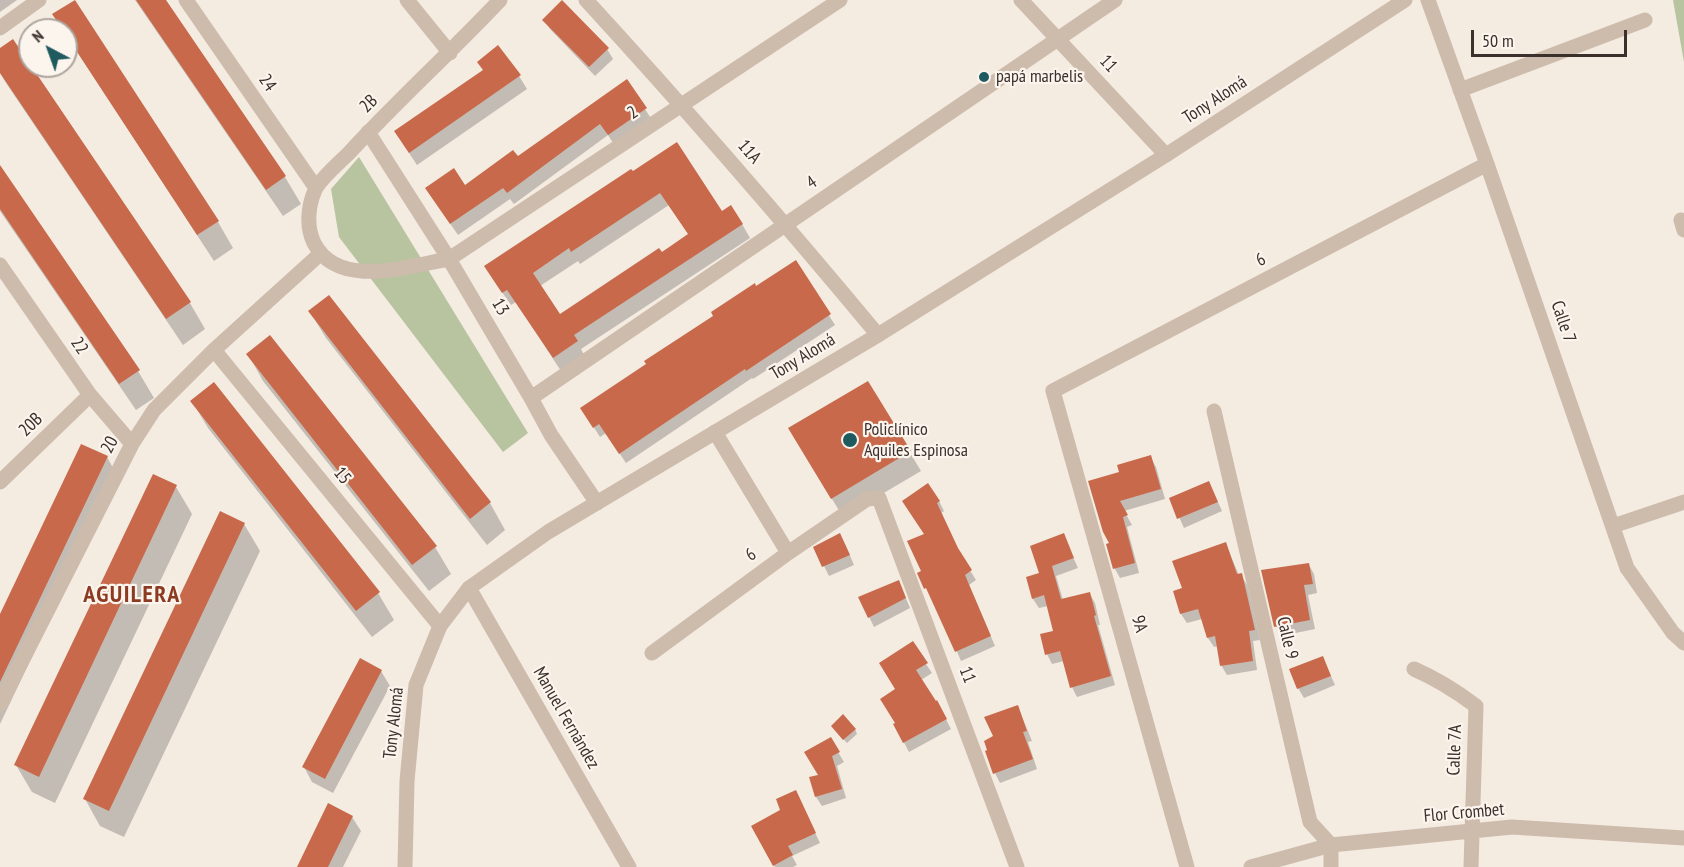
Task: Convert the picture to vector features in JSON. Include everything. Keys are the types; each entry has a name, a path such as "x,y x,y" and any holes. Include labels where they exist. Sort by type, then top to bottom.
{"street":[{"path":"0,28 39,0"},
{"name":"24","path":"186,0 316,188"},
{"path":"407,0 450,53"},
{"name":"2B","path":"320,254 311,237 308,217 316,188 368,132 450,53 500,0"},
{"name":"11A","path":"586,0 682,104 878,335"},
{"name":"2","path":"449,259 840,0"},
{"name":"11","path":"1021,0 1166,155"},
{"name":"4","path":"531,398 1115,0"},
{"name":"Tony Alomá","path":"405,867 407,781 416,685 440,626 468,588 548,532 878,335 1166,155 1405,0"},
{"name":"Calle 7","path":"1428,0 1627,568 1673,633 1684,643"},
{"path":"1460,90 1645,20"},
{"name":"13","path":"368,132 449,259 551,435 597,503"},
{"name":"6","path":"1053,391 1487,164"},
{"path":"320,254 336,265 354,271 373,272 449,259"},
{"name":"20","path":"0,704 132,444 154,410 214,350 320,254"},
{"name":"22","path":"0,265 90,395 132,444"},
{"name":"15","path":"214,350 440,626"},
{"name":"9A","path":"1053,391 1187,867"},
{"name":"20B","path":"0,482 90,395"},
{"name":"Calle 9","path":"1214,411 1310,822 1331,845"},
{"path":"715,432 788,553"},
{"name":"11","path":"879,498 1017,867"},
{"name":"6","path":"652,653 788,553 867,499 879,498"},
{"path":"1613,526 1684,502"},
{"name":"Manuel Fernández","path":"468,588 629,867"},
{"name":"Calle 7A","path":"1414,669 1456,691 1476,706 1471,867"},
{"name":"Flor Crombet","path":"1251,867 1331,845 1512,827 1684,838"},
{"path":"1331,845 1331,867"}],"green space":[{"path":"1673,0 1684,0 1684,62"},
{"path":"359,157 528,433 503,452 339,237 331,189"}],"building":[{"path":"75,0 219,221 197,235 78,53 78,18 55,18 52,14"},
{"path":"136,0 166,0 286,176 266,190"},
{"path":"562,0 609,48 589,67 542,20"},
{"path":"13,39 18,46 18,78 39,78 191,302 166,319 0,73 0,48"},
{"path":"498,45 521,75 409,153 394,131 483,70 477,62"},
{"path":"627,79 647,108 608,135 600,124 507,193 503,188 450,224 425,188 454,168 465,185 513,150 518,156"},
{"path":"677,142 722,211 731,205 743,224 574,335 578,341 553,358 507,290 502,293 484,266 631,169 633,171","holes":["660,193 688,234 662,252 659,248 560,314 533,273 569,248 571,252"]},
{"path":"0,165 140,370 119,384 0,209"},
{"path":"796,260 831,314 619,454 599,424 593,428 580,408 646,364 644,361 713,316 711,312"},
{"path":"329,295 491,502 470,519 308,311"},
{"path":"270,335 437,546 412,565 246,354"},
{"name":"Policlínico Aquiles Espinosa","path":"868,381 911,451 831,499 788,428"},
{"path":"214,382 380,592 356,611 190,401"},
{"path":"81,444 108,456 0,682 0,614"},
{"path":"1151,455 1161,489 1120,501 1128,515 1123,517 1135,563 1113,569 1106,544 1109,543 1103,532 1088,481 1119,472 1117,465"},
{"path":"153,474 177,485 39,777 14,765"},
{"path":"1209,481 1218,502 1177,519 1169,498"},
{"path":"928,483 940,501 937,503 958,548 972,570 965,575 991,636 955,652 917,573 921,571 907,541 924,534 902,501"},
{"path":"220,511 245,523 109,811 83,799"},
{"path":"840,533 850,555 822,567 813,547"},
{"path":"1064,533 1074,558 1052,566 1061,599 1090,592 1096,615 1094,616 1111,676 1070,688 1060,651 1045,655 1040,634 1053,631 1044,595 1032,599 1026,577 1039,573 1030,546"},
{"path":"1226,542 1237,574 1242,573 1255,630 1249,631 1253,661 1220,666 1215,636 1207,638 1198,609 1180,614 1173,591 1182,588 1172,561"},
{"path":"1309,563 1313,584 1304,585 1310,620 1274,627 1261,570"},
{"path":"899,580 906,598 868,618 858,597"},
{"path":"913,641 928,663 916,670 947,719 903,743 893,724 895,723 880,699 895,689 879,663"},
{"path":"1323,656 1331,676 1297,689 1289,669"},
{"path":"360,658 382,670 325,779 302,767"},
{"path":"1018,705 1027,731 1023,732 1033,759 993,774 984,741 993,736 984,717"},
{"path":"843,714 856,729 843,740 831,726"},
{"path":"831,737 840,752 832,756 842,789 815,797 809,777 818,775 804,752"},
{"path":"796,790 816,833 788,846 793,855 773,866 751,826 780,810 776,799"},
{"path":"328,803 353,816 328,867 297,867"}],"place":[{"name":"papá marbelis","path":"984,77"},
{"name":"Policlínico Aquiles Espinosa","path":"850,440"}],"district":[{"name":"AGUILERA","path":"132,595"}]}
